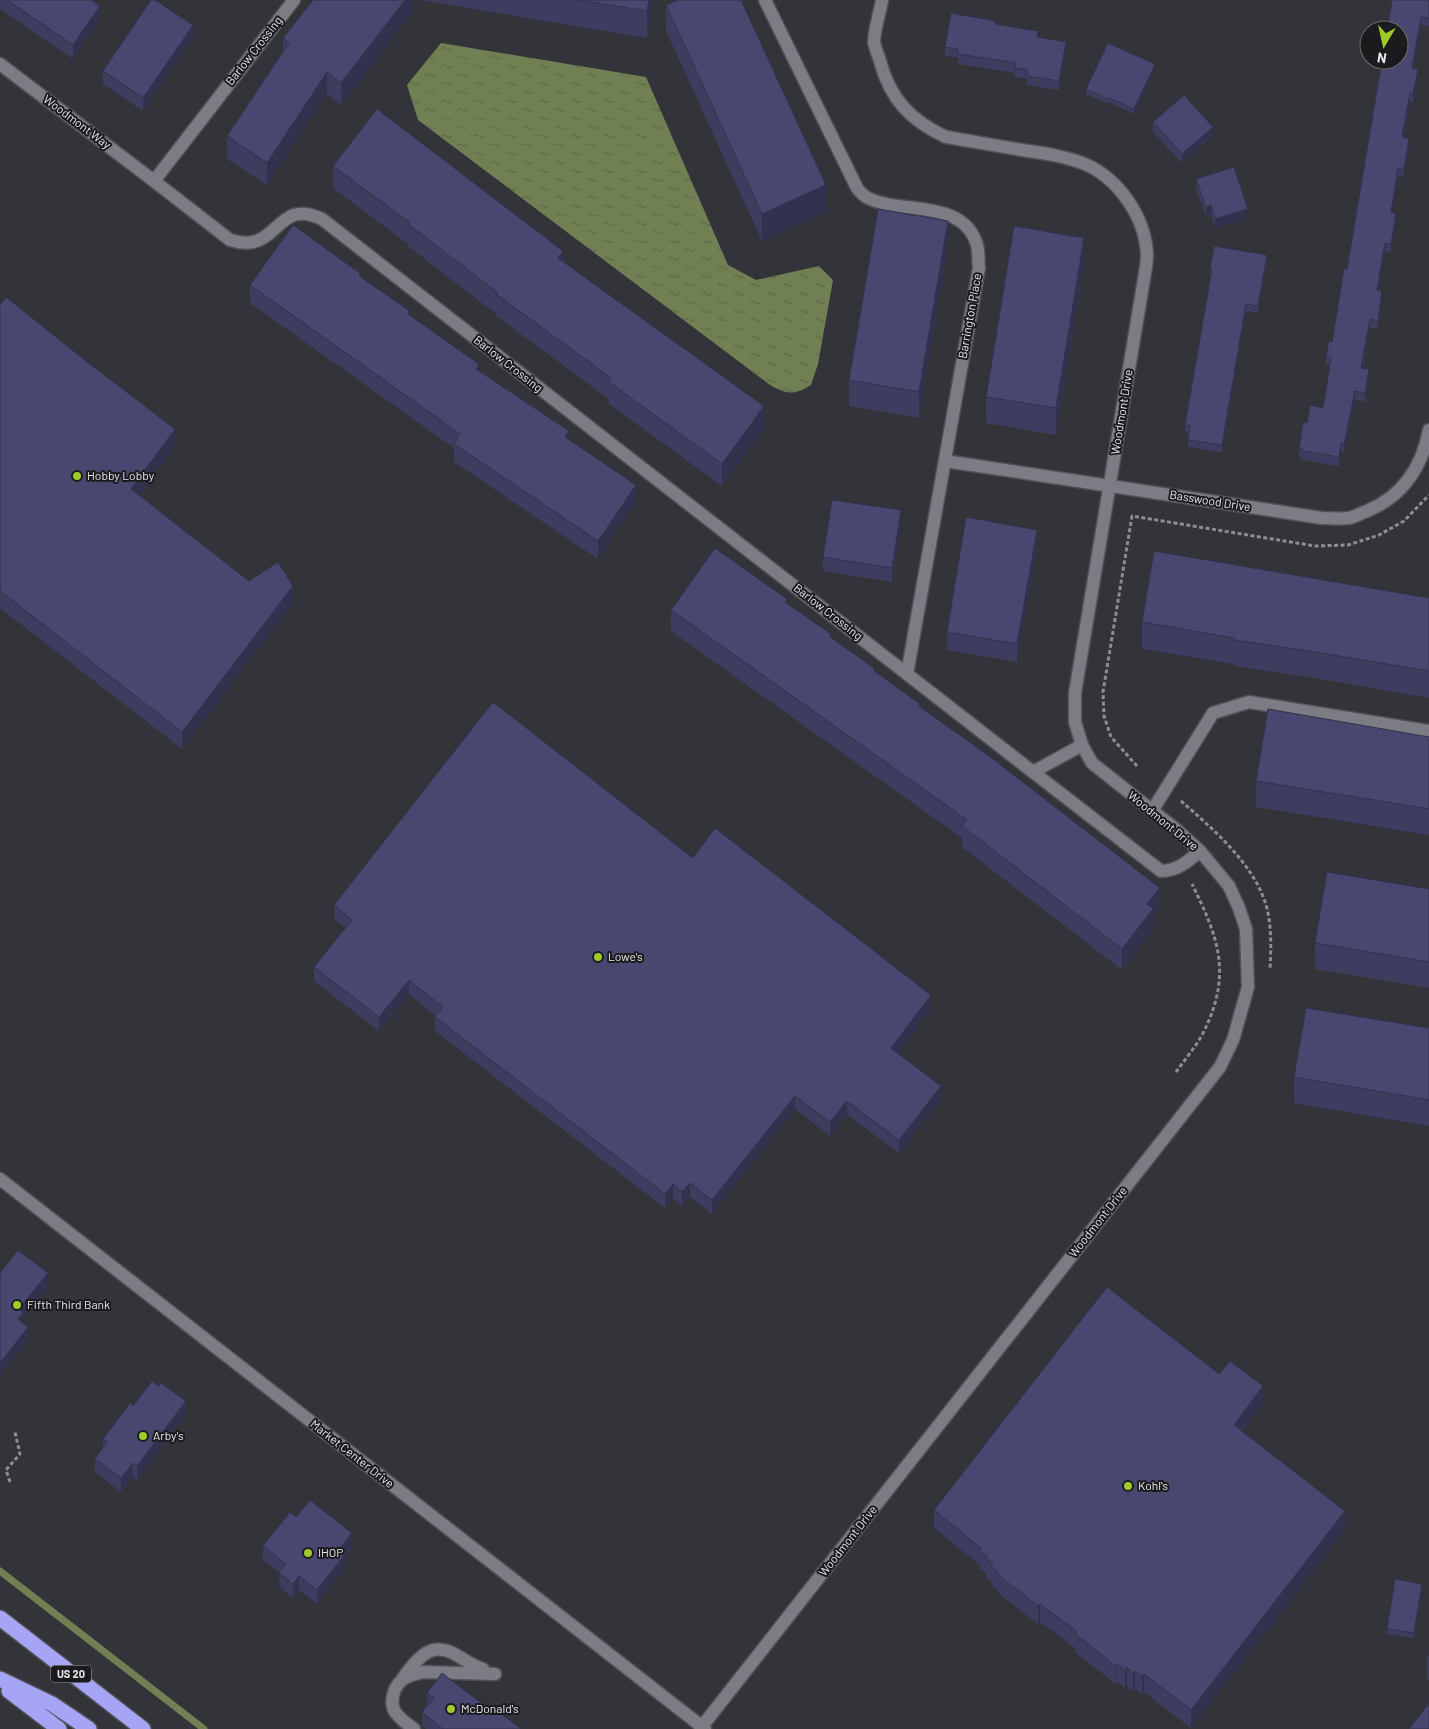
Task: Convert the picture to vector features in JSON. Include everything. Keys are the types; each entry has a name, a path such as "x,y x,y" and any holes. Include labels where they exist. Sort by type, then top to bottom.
{"highway":[{"name":"US 20","path":"0,1618 142,1729"},
{"path":"0,1679 52,1704 89,1729"},
{"path":"0,1684 59,1729"}],"street":[{"name":"Barlow Crossing","path":"294,0 154,181 230,240 240,244 263,240 290,215 301,212 322,219 1161,871 1172,871 1182,866 1200,851"},
{"name":"Barrington Place","path":"765,0 857,188 866,198 883,203 939,212 955,217 970,229 978,246 979,268 907,674"},
{"name":"Woodmont Drive","path":"702,1728 1220,1067 1234,1040 1248,987 1246,929 1229,886 1200,851 1092,763 1082,745 1075,722 1075,693 1145,273 1147,254 1134,210 1122,192 1106,176 1086,165 1064,157 946,137 928,129 908,114 892,92 882,71 874,42 882,0"},
{"name":"Woodmont Way","path":"0,64 154,181"},
{"name":"Basswood Drive","path":"945,461 1322,518 1350,518 1378,506 1397,492 1413,473 1425,449 1429,430"},
{"path":"1152,811 1164,788 1213,713 1249,702 1429,731"},
{"path":"1033,772 1082,745"},
{"name":"Market Center Drive","path":"0,1179 702,1728"},
{"path":"401,1681 423,1672 495,1674 470,1665 449,1651 434,1649 419,1657 401,1681 392,1702 394,1712 414,1729"}],"path":[{"path":"1132,516 1103,692 1104,716 1111,738 1137,766"},
{"path":"1176,1072 1206,1028 1215,1001 1220,976 1214,931 1192,884"},
{"path":"10,1482 6,1470 20,1454 15,1432"}],"water":[{"path":"441,43 646,77 728,265 756,280 819,266 833,280 818,364 811,385 799,391 786,392 770,385 418,120 407,85"}],"building":[{"path":"7,0 91,0 100,6 73,45"},
{"path":"151,0 155,0 193,25 143,98 103,71"},
{"path":"313,0 405,0 341,83 327,72 267,163 227,136 289,43 283,38"},
{"path":"579,0 649,0 647,11"},
{"path":"677,0 741,0 826,185 762,214 666,5"},
{"path":"1392,0 1429,0 1429,18 1421,17 1412,68 1418,70 1413,93 1410,93 1402,137 1409,139 1404,169 1398,168 1391,212 1396,213 1391,244 1385,243 1377,290 1382,291 1378,321 1370,319 1361,368 1369,369 1365,393 1355,391 1344,444 1341,443 1339,457 1299,449 1303,422 1307,423 1310,405 1323,408 1331,359 1326,355 1329,341 1332,342 1344,269 1347,269 1380,70 1409,70 1409,20 1389,20"},
{"path":"951,13 995,21 995,24 1038,31 1037,37 1066,42 1059,81 1027,76 1028,70 1015,68 1016,63 958,54 958,49 945,47"},
{"path":"1108,43 1155,64 1134,109 1086,89"},
{"path":"1184,95 1213,127 1182,154 1153,122"},
{"path":"377,109 563,251 558,258 764,406 722,464 609,382 611,378 496,294 498,293 408,224 409,222 333,166"},
{"path":"1234,167 1248,209 1215,219 1211,205 1206,207 1196,179"},
{"path":"878,209 948,221 919,392 849,380"},
{"path":"293,225 361,274 359,276 410,311 408,314 479,364 476,369 569,431 565,437 636,485 598,541 454,444 460,434 250,285"},
{"path":"1014,226 1084,238 1056,408 986,397"},
{"path":"1214,246 1267,255 1258,306 1246,304 1222,445 1188,440 1190,426 1185,425 1212,269 1210,269"},
{"path":"6,297 175,429 131,489 249,581 278,562 293,586 182,732 0,591 0,305"},
{"path":"832,500 901,510 892,568 823,557"},
{"path":"966,517 1037,530 1017,644 947,632"},
{"path":"715,548 787,599 785,602 831,634 829,636 920,704 919,706 989,756 1160,888 1147,904 1153,909 1122,949 962,826 967,820 671,610"},
{"path":"1154,551 1429,598 1429,671 1234,640 1234,638 1142,622"},
{"name":"Lowe's","path":"493,702 693,858 715,828 931,995 891,1048 941,1086 899,1140 847,1101 830,1122 795,1096 712,1200 690,1183 682,1192 673,1184 665,1194 435,1017 443,1007 409,980 379,1017 314,967 352,920 334,905"},
{"path":"1268,709 1429,737 1429,809 1256,781"},
{"path":"1327,872 1429,889 1429,962 1315,943"},
{"path":"1306,1008 1429,1028 1429,1100 1294,1077"},
{"name":"Fifth Third Bank","path":"18,1250 48,1273 19,1309 23,1312 18,1319 28,1327 0,1363 0,1273"},
{"name":"Kohl's","path":"1107,1287 1219,1374 1230,1361 1263,1386 1234,1425 1345,1511 1191,1710 1144,1674 1142,1676 1135,1671 1133,1673 1127,1667 1125,1670 1117,1664 1116,1666 1075,1634 1076,1631 1040,1604 1038,1606 997,1574 998,1572 991,1566 993,1564 980,1551 982,1549 934,1510"},
{"name":"Arby's","path":"152,1381 159,1386 161,1383 186,1401 137,1466 133,1463 121,1478 95,1459 107,1442 103,1439 130,1403 133,1406"},
{"name":"IHOP","path":"310,1500 352,1533 338,1551 344,1556 317,1590 299,1576 293,1584 279,1573 286,1564 263,1546 290,1512 296,1517"},
{"path":"1395,1579 1422,1584 1414,1633 1387,1629"},
{"path":"442,1673 497,1715 499,1712 521,1729 443,1729 422,1712 434,1698 427,1693"},
{"path":"1429,1703 1429,1729 1409,1729"}],"waterway":[{"path":"0,1571 204,1729"}],"place":[{"name":"Hobby Lobby","path":"77,476"},
{"name":"Lowe's","path":"598,957"},
{"name":"Fifth Third Bank","path":"17,1305"},
{"name":"Arby's","path":"143,1436"},
{"name":"Kohl's","path":"1128,1486"},
{"name":"IHOP","path":"308,1553"},
{"name":"McDonald's","path":"451,1709"}]}
